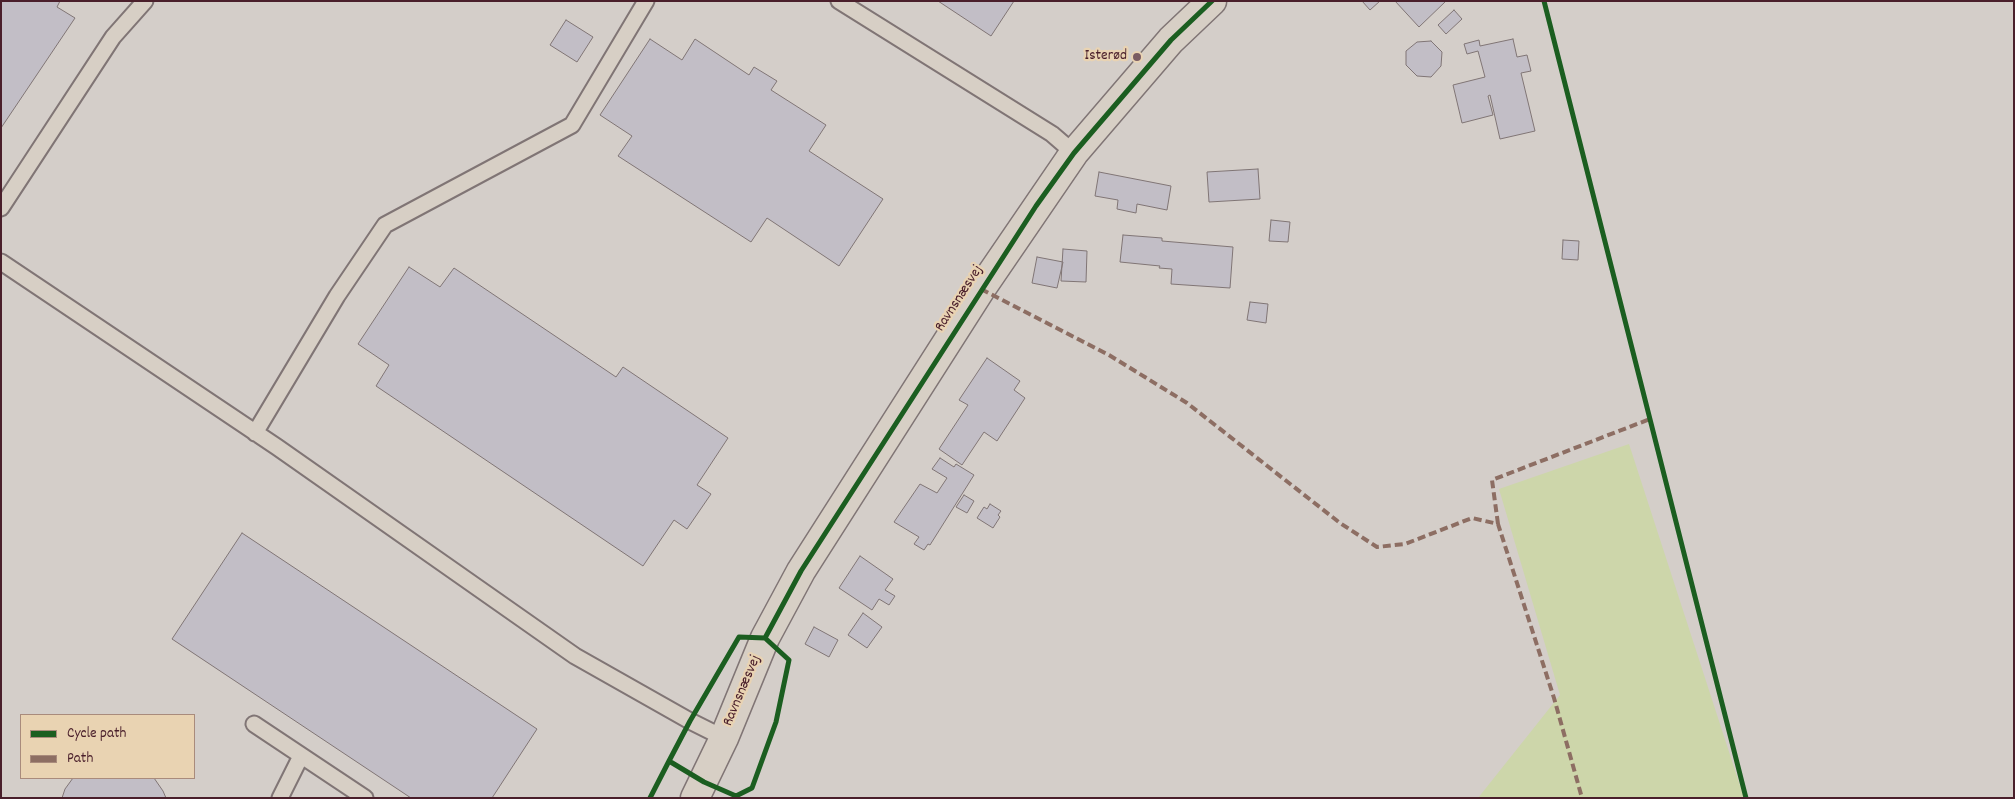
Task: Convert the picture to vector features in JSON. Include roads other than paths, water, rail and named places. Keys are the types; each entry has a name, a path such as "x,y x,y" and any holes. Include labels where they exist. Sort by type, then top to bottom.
{"main road":[{"name":"Ravnsnæsvej","path":"696,798 724,738 765,638 801,571 981,289 1074,153 1171,40 1212,1"}],"lane":[{"path":"1,208 113,37 145,1"},
{"path":"255,432 337,296 385,225 572,125 646,1"},
{"path":"839,1 1052,134 1074,153"},
{"path":"1,262 255,432 575,656 724,738"},
{"path":"254,724 364,798"},
{"path":"280,798 301,756"}],"place":[{"name":"Isterød","path":"1137,57"}]}
